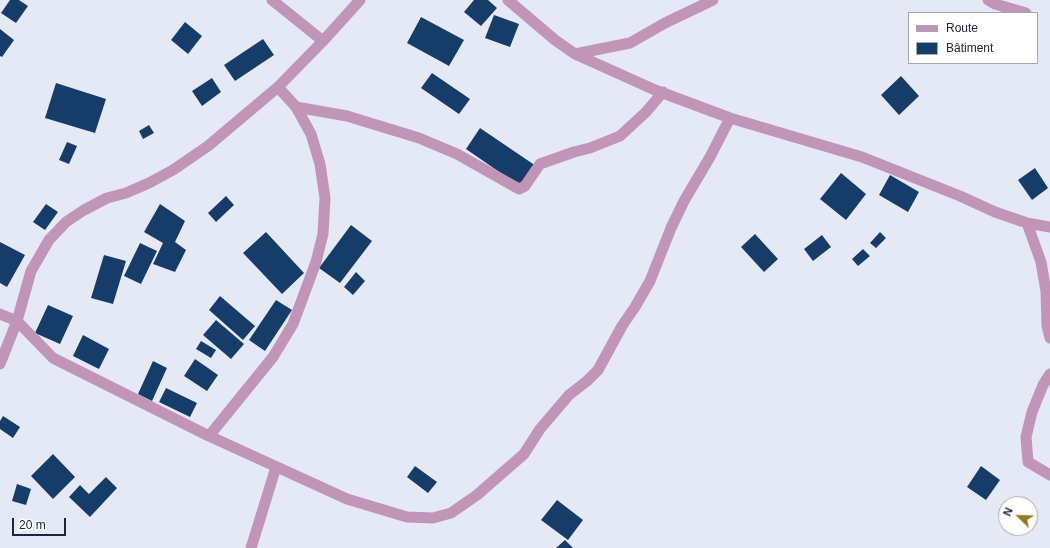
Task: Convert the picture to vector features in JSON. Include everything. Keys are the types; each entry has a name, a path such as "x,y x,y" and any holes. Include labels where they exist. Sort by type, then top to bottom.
{"street":[{"path":"272,0 324,41"},
{"path":"0,364 16,321 31,271 49,240 66,222 84,210 107,198 126,193 149,183 173,170 208,146 278,88 324,41 360,0"},
{"path":"508,0 555,40 575,54 663,92 730,118 862,158 960,196 995,212 1027,223 1050,227"},
{"path":"575,54 630,43 665,23 713,0"},
{"path":"988,0 995,4 1023,12"},
{"path":"209,436 273,357 293,324 316,262 324,234 325,198 320,164 311,134 296,107 278,88"},
{"path":"296,107 347,116 419,138 457,154 519,189 525,186 540,164 559,156 590,148 620,136 646,112 663,92"},
{"path":"0,314 16,321 53,358 209,436 347,499 407,517 433,518 451,513 477,495 524,454 540,429 569,395 598,370 622,326 636,307 650,281 670,228 730,118"},
{"path":"1027,223 1041,262 1046,291 1047,326 1050,338"},
{"path":"1050,374 1043,384 1032,412 1026,437 1028,462 1050,475"},
{"path":"251,548 276,467"}],"building":[{"path":"10,0 19,0 28,6 16,23 1,13"},
{"path":"474,0 488,0 497,8 481,26 464,12"},
{"path":"494,15 519,24 510,47 485,38"},
{"path":"421,17 464,40 449,66 407,43"},
{"path":"185,22 202,36 188,54 171,40"},
{"path":"0,29 14,40 2,57 0,56"},
{"path":"263,39 274,55 235,81 224,65"},
{"path":"432,73 470,99 459,114 421,88"},
{"path":"901,76 919,96 899,115 881,95"},
{"path":"212,78 221,92 202,106 192,91"},
{"path":"56,83 106,99 95,133 45,118"},
{"path":"149,125 154,133 143,139 139,131"},
{"path":"480,128 536,166 521,187 466,149"},
{"path":"67,142 77,146 69,164 59,160"},
{"path":"1035,168 1048,188 1032,200 1018,180"},
{"path":"841,173 866,194 846,220 820,199"},
{"path":"890,175 919,192 908,212 879,195"},
{"path":"226,196 234,205 216,222 208,213"},
{"path":"46,204 58,212 45,230 33,222"},
{"path":"160,204 185,221 175,242 186,250 175,272 153,264 163,243 144,232"},
{"path":"351,225 372,241 340,283 319,268"},
{"path":"266,232 304,273 282,294 243,253"},
{"path":"880,232 886,238 876,248 870,243"},
{"path":"755,234 778,259 764,272 741,247"},
{"path":"822,235 831,247 813,261 804,249"},
{"path":"0,242 25,255 7,287 0,283"},
{"path":"140,243 157,251 141,284 124,276"},
{"path":"863,249 870,256 858,266 852,259"},
{"path":"104,255 126,261 113,304 91,298"},
{"path":"356,272 365,281 353,295 344,287"},
{"path":"220,296 255,326 243,340 209,310"},
{"path":"276,300 292,310 265,351 249,340"},
{"path":"48,305 73,316 60,344 35,333"},
{"path":"216,320 244,344 231,359 203,335"},
{"path":"83,335 109,349 99,369 73,356"},
{"path":"201,341 216,350 211,358 196,349"},
{"path":"195,359 218,375 207,391 184,376"},
{"path":"153,361 167,368 152,401 138,394"},
{"path":"166,388 197,403 190,417 159,402"},
{"path":"3,416 20,427 13,438 0,429 0,421"},
{"path":"53,454 75,477 53,499 31,476"},
{"path":"415,466 437,482 428,493 407,477"},
{"path":"981,466 1000,480 986,500 967,487"},
{"path":"106,477 117,488 90,517 69,497 80,485 89,494"},
{"path":"17,484 31,489 26,505 12,501"},
{"path":"557,500 583,520 568,540 541,520"},
{"path":"565,540 573,548 556,548"}]}
